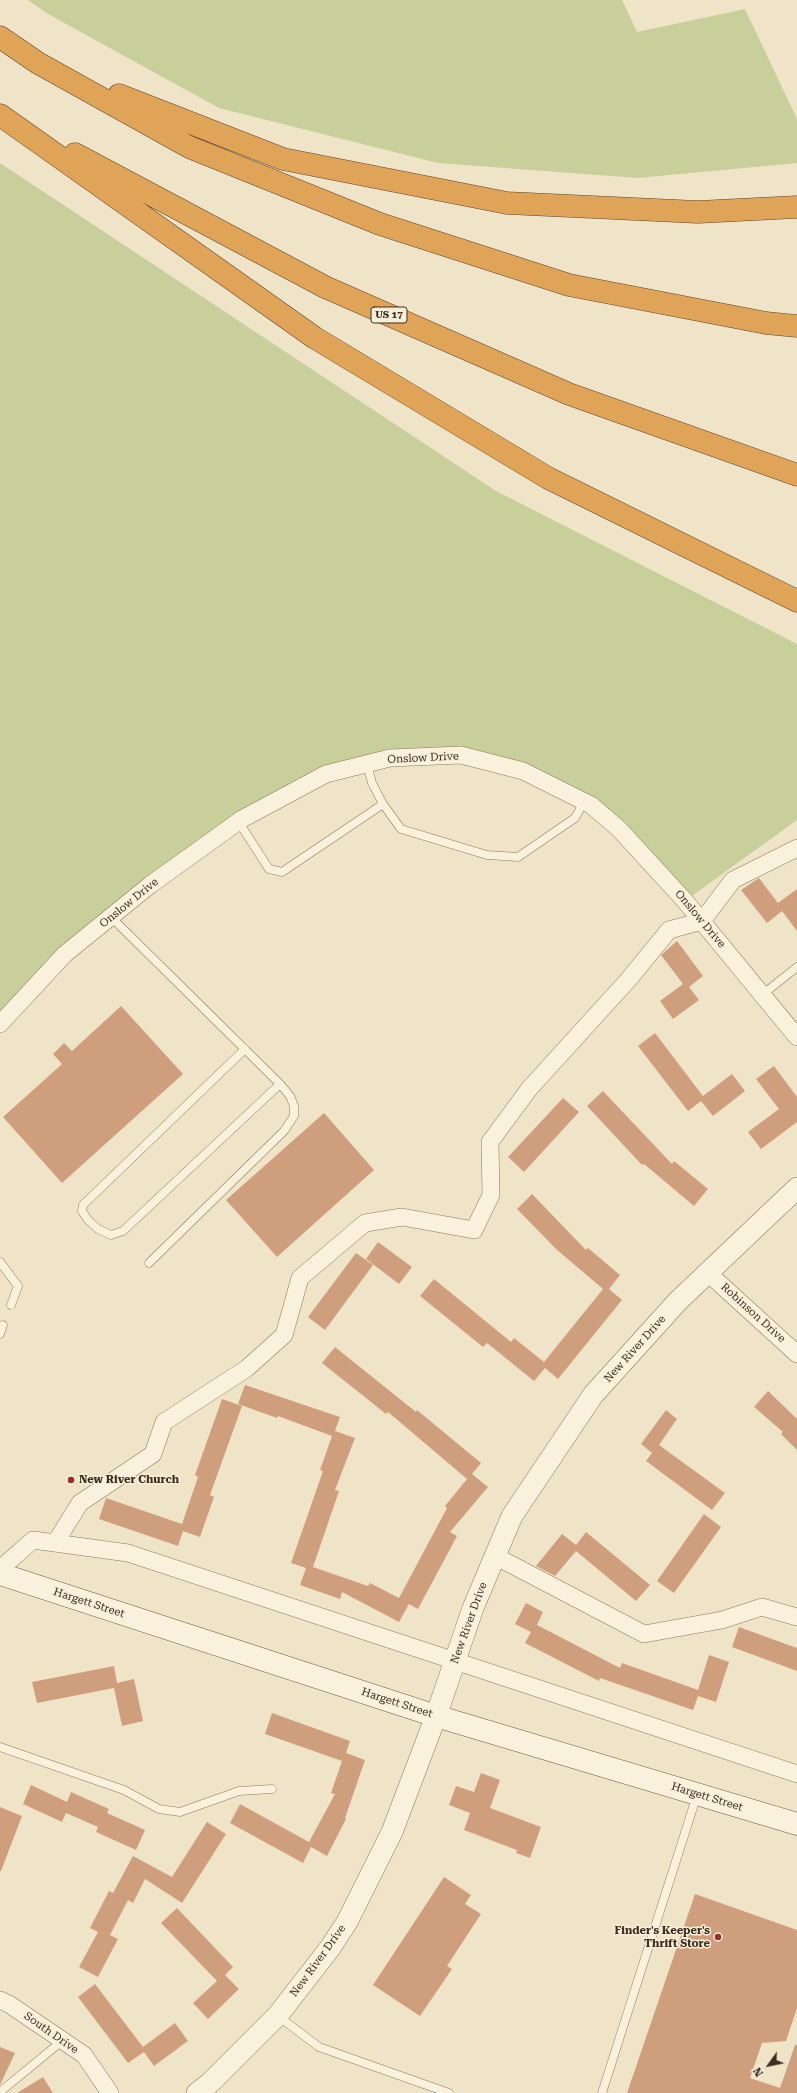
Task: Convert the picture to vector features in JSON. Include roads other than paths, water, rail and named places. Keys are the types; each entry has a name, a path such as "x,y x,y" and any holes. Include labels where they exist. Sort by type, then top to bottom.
{"highway":[{"path":"0,37 38,63 189,147 380,224 569,285 766,322 797,326"},
{"path":"38,63 283,159 507,203 698,212 797,207"},
{"path":"0,115 315,338 548,478 797,600"},
{"name":"US 17","path":"0,115 325,287 569,394 797,475"}],"main road":[{"name":"Hargett Street","path":"0,1574 436,1716 797,1824"}],"street":[{"name":"Onslow Drive","path":"0,1024 65,954 150,885 238,821 326,774 390,758 461,755 523,771 591,805 619,829 702,921 797,1037"},
{"path":"55,1543 80,1503 153,1454 164,1422 246,1369 284,1335 300,1278 365,1223 402,1216 474,1230 490,1195 490,1142 525,1095 629,979 669,930 702,921 733,880 797,848"},
{"name":"New River Drive","path":"197,2093 210,2083 278,2015 330,1948 347,1922 390,1835 436,1716 473,1608 512,1516 593,1395 678,1301 797,1188"},
{"name":"Robinson Drive","path":"708,1273 797,1354"},
{"path":"0,1569 33,1540 128,1553 455,1662 702,1741 797,1774"},
{"path":"495,1556 644,1634 722,1620 762,1608 797,1617"},
{"name":"South Drive","path":"0,2000 9,2004 84,2055 110,2093"}],"lane":[{"path":"366,764 372,783 383,804 401,829 487,854 518,857 575,818 584,802"},
{"path":"238,821 269,869 282,872 383,804"},
{"path":"111,917 280,1084 290,1096 294,1106 294,1116 284,1131 149,1263"},
{"path":"762,995 797,967"},
{"path":"244,1049 84,1205 82,1211 88,1220 98,1230 111,1235 123,1231 280,1084"},
{"path":"0,1262 18,1286 11,1305"},
{"path":"0,1334 4,1325"},
{"path":"0,1747 124,1790 159,1809 180,1812 238,1791 272,1789"},
{"path":"602,2093 697,1794"},
{"path":"278,2015 319,2047 449,2093"},
{"path":"0,2092 62,2041"}],"place":[{"name":"New River Church","path":"71,1480"},
{"name":"Finder's Keeper's Thrift Store","path":"718,1937"}]}
